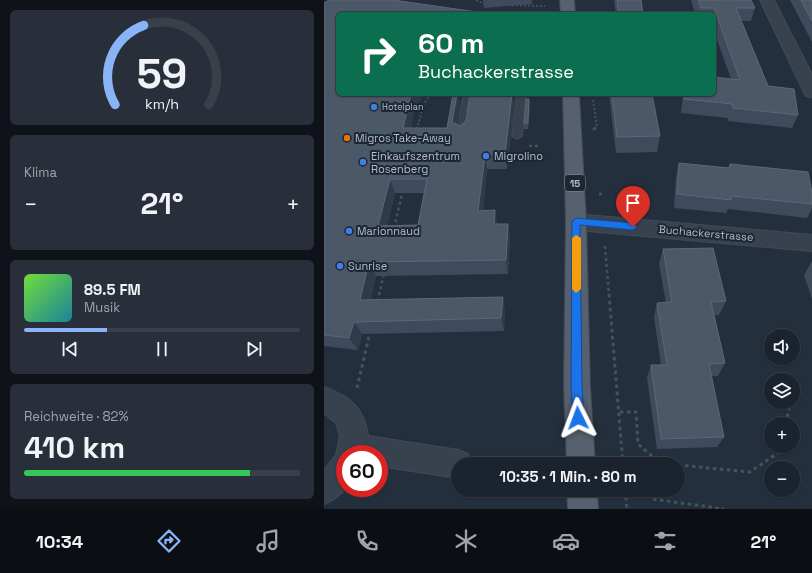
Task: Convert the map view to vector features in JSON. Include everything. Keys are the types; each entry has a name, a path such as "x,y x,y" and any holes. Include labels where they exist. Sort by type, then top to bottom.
{"main road":[{"path":"567,0 568,12"},
{"name":"15","path":"571,96 576,222 576,387 581,457"},
{"path":"582,497 583,509"}],"street":[{"path":"767,0 812,92"},
{"name":"Buchackerstrasse","path":"576,222 812,243"},
{"path":"324,400 338,406 348,415 354,436 352,445"},
{"path":"388,459 451,463"},
{"path":"324,489 336,478"}],"lane":[{"path":"517,136 521,96"},
{"path":"462,136 468,97"}],"path":[{"path":"476,0 483,5 491,5"},
{"path":"506,5 545,6"},
{"path":"417,134 424,103 430,96"},
{"path":"593,96 597,127"},
{"path":"393,234 404,188"},
{"path":"599,194 604,194"},
{"path":"606,247 623,457"},
{"path":"377,303 384,272"},
{"path":"356,388 371,326"},
{"path":"620,412 636,412 638,444 653,457"},
{"path":"685,466 750,472 778,453"},
{"path":"626,497 627,509"},
{"path":"653,499 724,509"}],"building":[{"path":"329,0 393,0 477,12 336,12 336,96 411,96 403,128 447,128 453,96 457,96 452,122 460,126 466,121 470,96 512,96 505,154 485,155 478,211 495,210 494,224 508,224 506,260 369,262 360,300 503,297 501,318 354,322 349,338 324,335 324,3","holes":["390,179 427,179 418,225 378,226"]},
{"path":"617,0 641,0 643,12 619,12"},
{"path":"698,0 751,0 755,8 736,8 768,86 794,89 798,115 733,108 732,104 684,99 685,96 716,96 716,77 740,80 714,8 701,8"},
{"path":"801,0 812,0 812,21"},
{"path":"612,96 652,96 660,136 617,137"},
{"path":"526,99 529,99 528,123 524,123"},
{"path":"679,163 729,168 730,164 808,172 812,193 812,204 731,196 731,200 677,194"},
{"path":"713,248 726,301 711,302 725,363 709,364 724,437 661,439 651,365 667,365 657,303 672,302 663,249"}],"slow traffic":[{"path":"576,238 576,289"}],"place":[{"name":"Hotelplan","path":"374,107"},
{"name":"Migros Take-Away","path":"347,138"},
{"name":"Migrolino","path":"486,156"},
{"name":"Einkaufszentrum Rosenberg","path":"363,162"},
{"name":"Marionnaud","path":"349,231"},
{"name":"Sunrise","path":"340,266"}],"route":[{"path":"578,418 576,387 576,222 633,227"}]}
